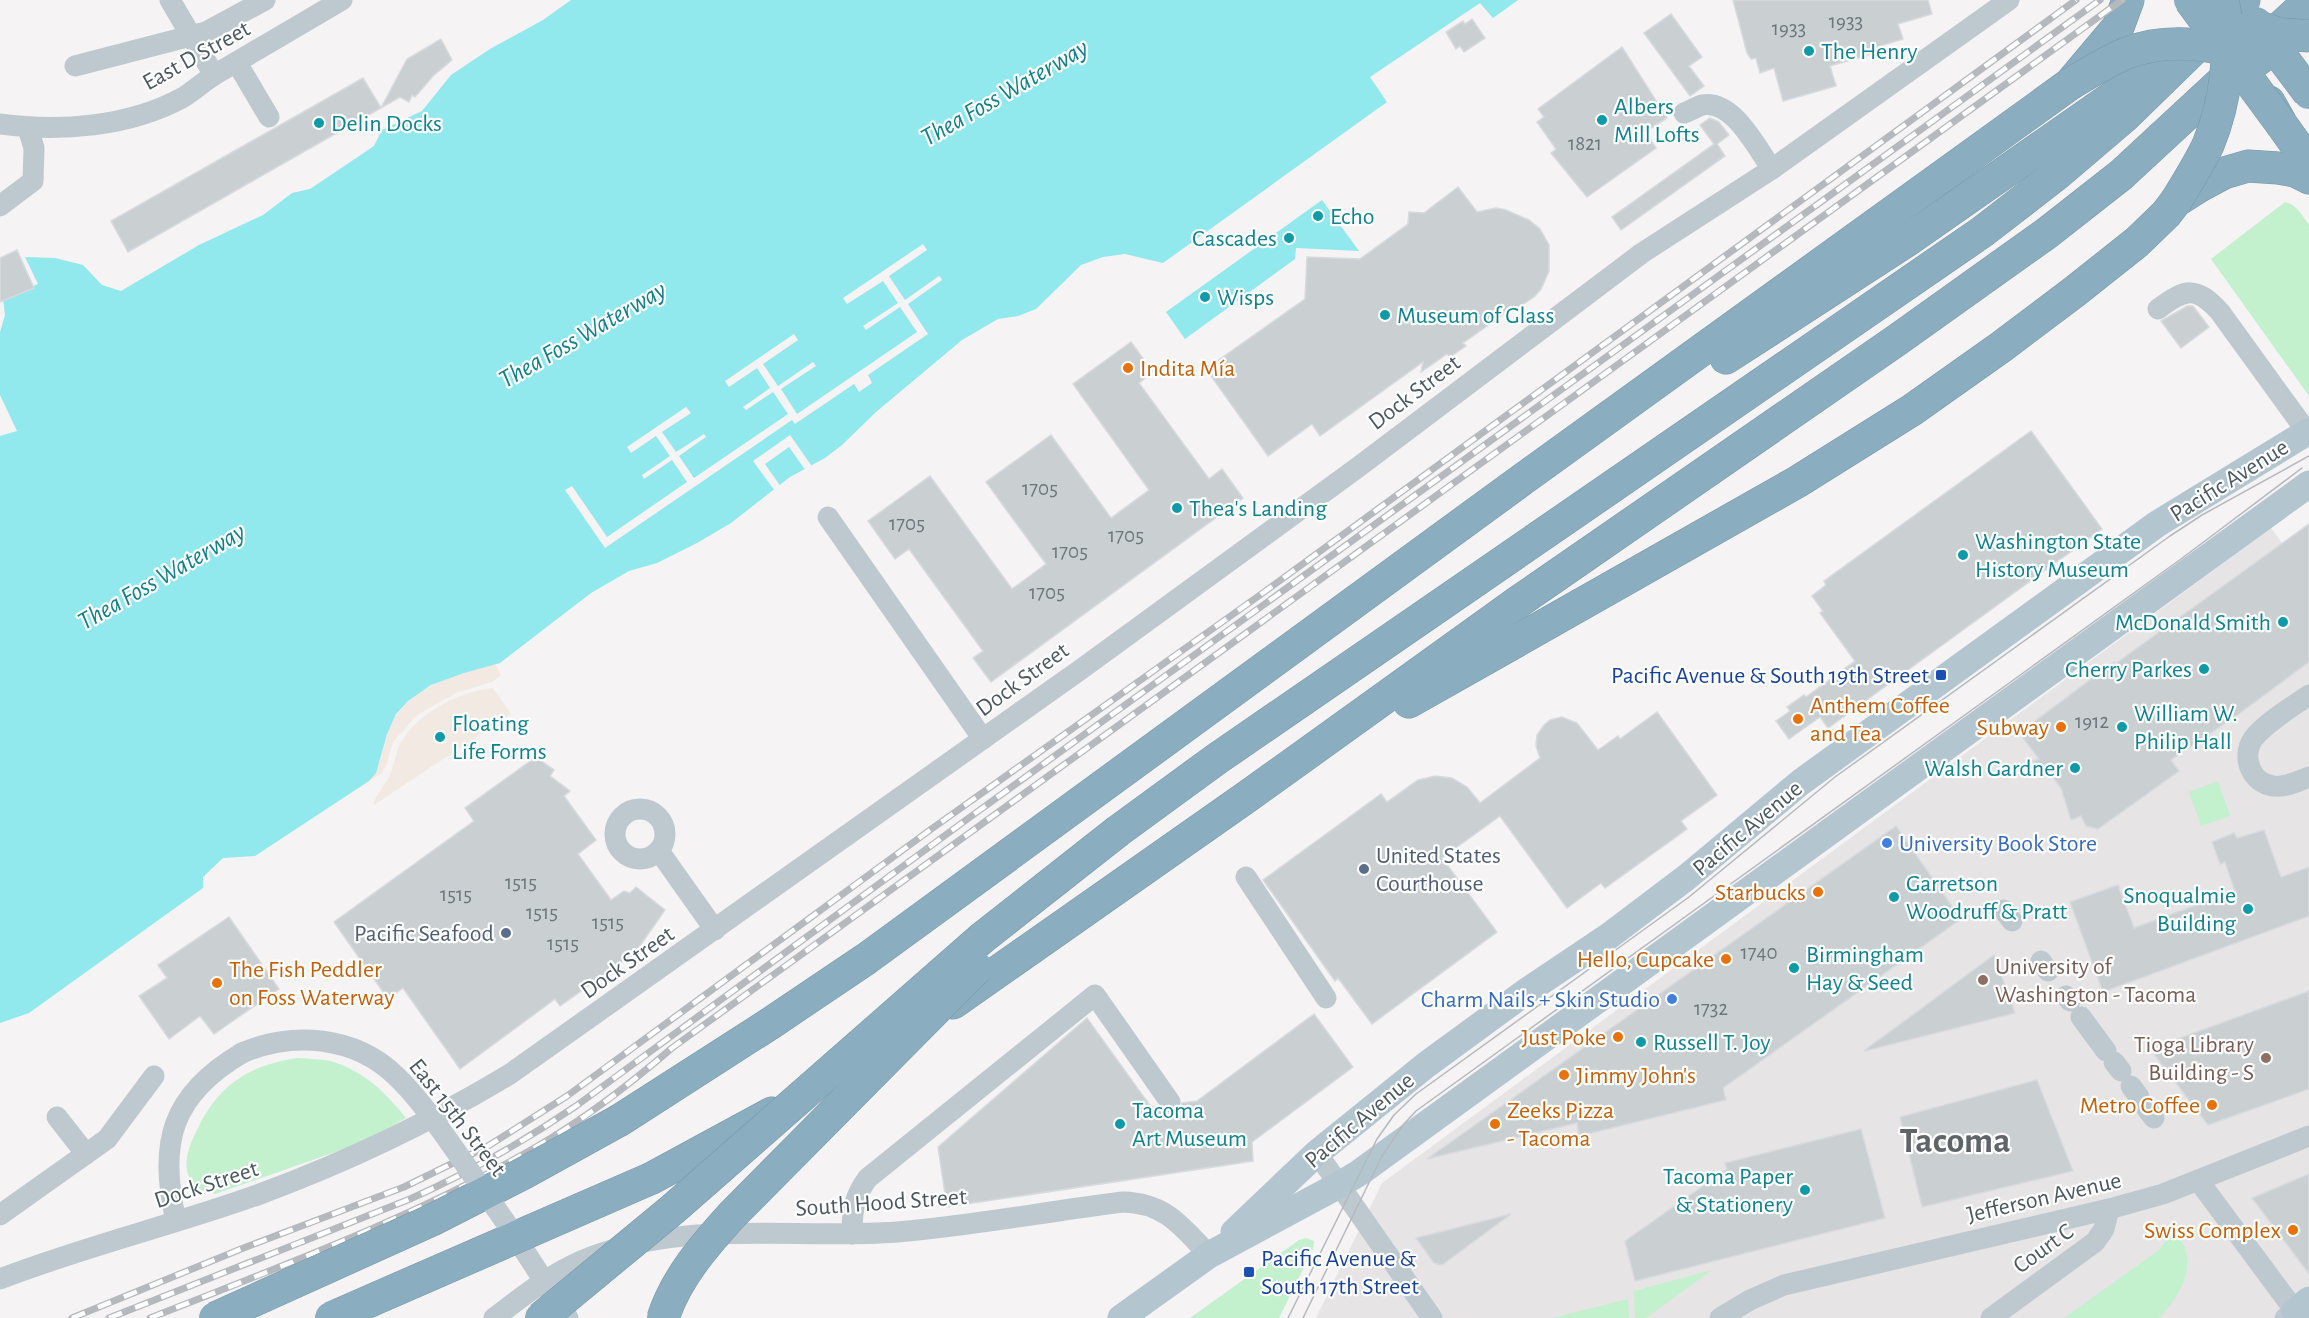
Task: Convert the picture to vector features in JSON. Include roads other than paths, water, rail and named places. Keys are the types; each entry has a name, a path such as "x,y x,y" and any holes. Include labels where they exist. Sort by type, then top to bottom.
{"highway":[{"path":"2070,84 2118,27 2128,0"},
{"path":"2190,0 2309,162"},
{"path":"381,1318 754,1124 879,1051 940,1012 1248,796 1518,602 1897,340 2047,233 2121,175 2309,1"},
{"path":"1280,658 1780,322 1905,242 2188,45 2229,2"},
{"path":"1248,796 1858,445 1941,391 2137,242 2176,201 2207,147 2224,88 2229,2"},
{"path":"2229,2 2260,14 2291,35 2309,36"},
{"path":"541,1318 673,1209 982,938 1118,831 1218,758 1982,232 2058,174 2126,116 2229,2"},
{"path":"2260,14 2259,59 2265,92 2282,125"},
{"path":"2260,14 2309,94"},
{"path":"215,1318 432,1220 524,1173 620,1120 771,1023 866,958 2070,84 2118,57 2140,49 2177,43 2227,50 2259,59 2284,71 2309,94"},
{"path":"2176,201 2213,178 2248,166 2295,171 2309,178"},
{"path":"663,1318 685,1272 702,1248 732,1215 948,997 1118,831"},
{"path":"331,1318 652,1178"}],"main road":[{"name":"Pacific Avenue","path":"1209,1255 1317,1153 1426,1065 1527,991 1609,936 1687,877 1801,782 2157,524 2308,432"},
{"name":"Pacific Avenue","path":"1121,1318 1209,1255 1339,1185 2309,484"}],"street":[{"path":"170,0 214,75"},
{"path":"75,66 206,32 265,0"},
{"name":"East D Street","path":"28,128 89,125 122,119 183,97 214,75 342,0"},
{"name":"Dock Street","path":"0,1279 44,1262 258,1194 360,1155 428,1122 510,1074 983,739 1357,468 1642,253 1772,169 2009,0"},
{"path":"237,63 269,117"},
{"path":"1684,113 1702,105 1717,106 1732,113 1772,169"},
{"path":"0,124 28,128 34,148 33,181 0,206"},
{"path":"2158,309 2184,292 2197,293 2207,298 2220,312 2308,432"},
{"path":"828,517 983,739"},
{"path":"2309,695 2256,736 2249,745 2247,753 2250,769 2261,782 2271,786 2280,786 2309,777"},
{"path":"658,851 715,930"},
{"path":"1246,877 1326,998"},
{"path":"2046,968 2130,1085"},
{"path":"852,1234 852,1212 855,1200 868,1178 1095,995 1170,1102"},
{"name":"East 15th Street","path":"176,1221 167,1170 168,1149 174,1127 192,1095 206,1079 242,1053 270,1043 306,1039 327,1041 363,1053 395,1074 428,1112 511,1230 568,1318"},
{"path":"2,1210 107,1139 154,1076"},
{"path":"57,1117 86,1155"},
{"name":"Jefferson Avenue","path":"1720,1318 1750,1300 1784,1285 2109,1209 2163,1194 2309,1136"},
{"path":"1317,1153 1429,1317"},
{"path":"2198,1180 2297,1312"},
{"name":"South Hood Street","path":"494,1318 544,1280 601,1253 650,1240 708,1234 897,1232 1136,1202 1157,1208 1167,1214 1209,1255"},
{"name":"Court C","path":"1990,1318 2094,1242 2104,1229 2109,1209"},
{"path":"527,1318 544,1280"}],"water":[{"name":"Thea Foss Waterway","path":"571,0 1518,0 1493,18 1480,3 1370,77 1387,102 1163,263 1125,254 1103,257 1081,265 1036,309 1018,316 998,319 962,340 876,412 842,445 825,458 790,477 731,523 657,563 629,571 591,593 500,663 431,685 408,701 396,714 387,734 376,773 369,781 255,856 223,858 203,877 203,888 29,1013 0,1023 0,436 17,431 0,395 0,332 5,315 3,299 38,284 25,257 55,258 83,265 102,285 121,291 199,245 263,215 292,193 310,189 374,146 382,130 422,111 451,75 490,49 543,20"},
{"path":"1322,200 1359,251 1296,248 1295,259 1185,339 1166,312"}],"tram line":[{"path":"1288,1318 1377,1139 1394,1115 1416,1094 1689,897 1835,777 2170,536 2202,515 2309,456"},
{"path":"1303,1318 1382,1156 1403,1125 1416,1111 2181,559 2302,468"}],"railway":[{"path":"72,1318 241,1249 404,1187 488,1146 567,1096 930,830 1260,595 2076,0"},
{"path":"109,1318 410,1199 474,1168 576,1106 966,820 2100,0"},
{"path":"150,1318 395,1219 490,1173 572,1125 672,1048 2122,0"}],"place":[{"name":"The Henry","path":"1809,51"},
{"name":"Albers Mill Lofts","path":"1602,120"},
{"name":"Delin Docks","path":"319,123"},
{"name":"Echo","path":"1318,216"},
{"name":"Cascades","path":"1289,238"},
{"name":"Wisps","path":"1205,297"},
{"name":"Museum of Glass","path":"1385,315"},
{"name":"Indita Mía","path":"1128,368"},
{"name":"Thea's Landing","path":"1177,508"},
{"name":"Washington State History Museum","path":"1963,555"},
{"name":"McDonald Smith","path":"2283,622"},
{"name":"Cherry Parkes","path":"2204,669"},
{"name":"Pacific Avenue & South 19th Street","path":"1941,675"},
{"name":"Anthem Coffee and Tea","path":"1798,719"},
{"name":"Subway","path":"2061,727"},
{"name":"William W. Philip Hall","path":"2122,727"},
{"name":"Floating Life Forms","path":"440,737"},
{"name":"Walsh Gardner","path":"2075,768"},
{"name":"University Book Store","path":"1887,843"},
{"name":"United States Courthouse","path":"1364,869"},
{"name":"Starbucks","path":"1818,892"},
{"name":"Garretson Woodruff & Pratt","path":"1894,897"},
{"name":"Snoqualmie Building","path":"2248,909"},
{"name":"Pacific Seafood","path":"506,933"},
{"name":"Hello, Cupcake","path":"1726,959"},
{"name":"Birmingham Hay & Seed","path":"1794,968"},
{"name":"University of Washington - Tacoma","path":"1983,980"},
{"name":"The Fish Peddler on Foss Waterway","path":"217,983"},
{"name":"Charm Nails + Skin Studio","path":"1672,999"},
{"name":"Just Poke","path":"1618,1037"},
{"name":"Russell T. Joy","path":"1641,1042"},
{"name":"Tioga Library Building - S","path":"2266,1058"},
{"name":"Jimmy John's","path":"1564,1075"},
{"name":"Metro Coffee","path":"2212,1105"},
{"name":"Tacoma Art Museum","path":"1120,1124"},
{"name":"Zeeks Pizza - Tacoma","path":"1495,1124"},
{"name":"Tacoma Paper & Stationery","path":"1805,1190"},
{"name":"Swiss Complex","path":"2293,1230"},
{"name":"Pacific Avenue & South 17th Street","path":"1249,1272"}],"district":[{"name":"Tacoma","path":"1955,1139"}]}
